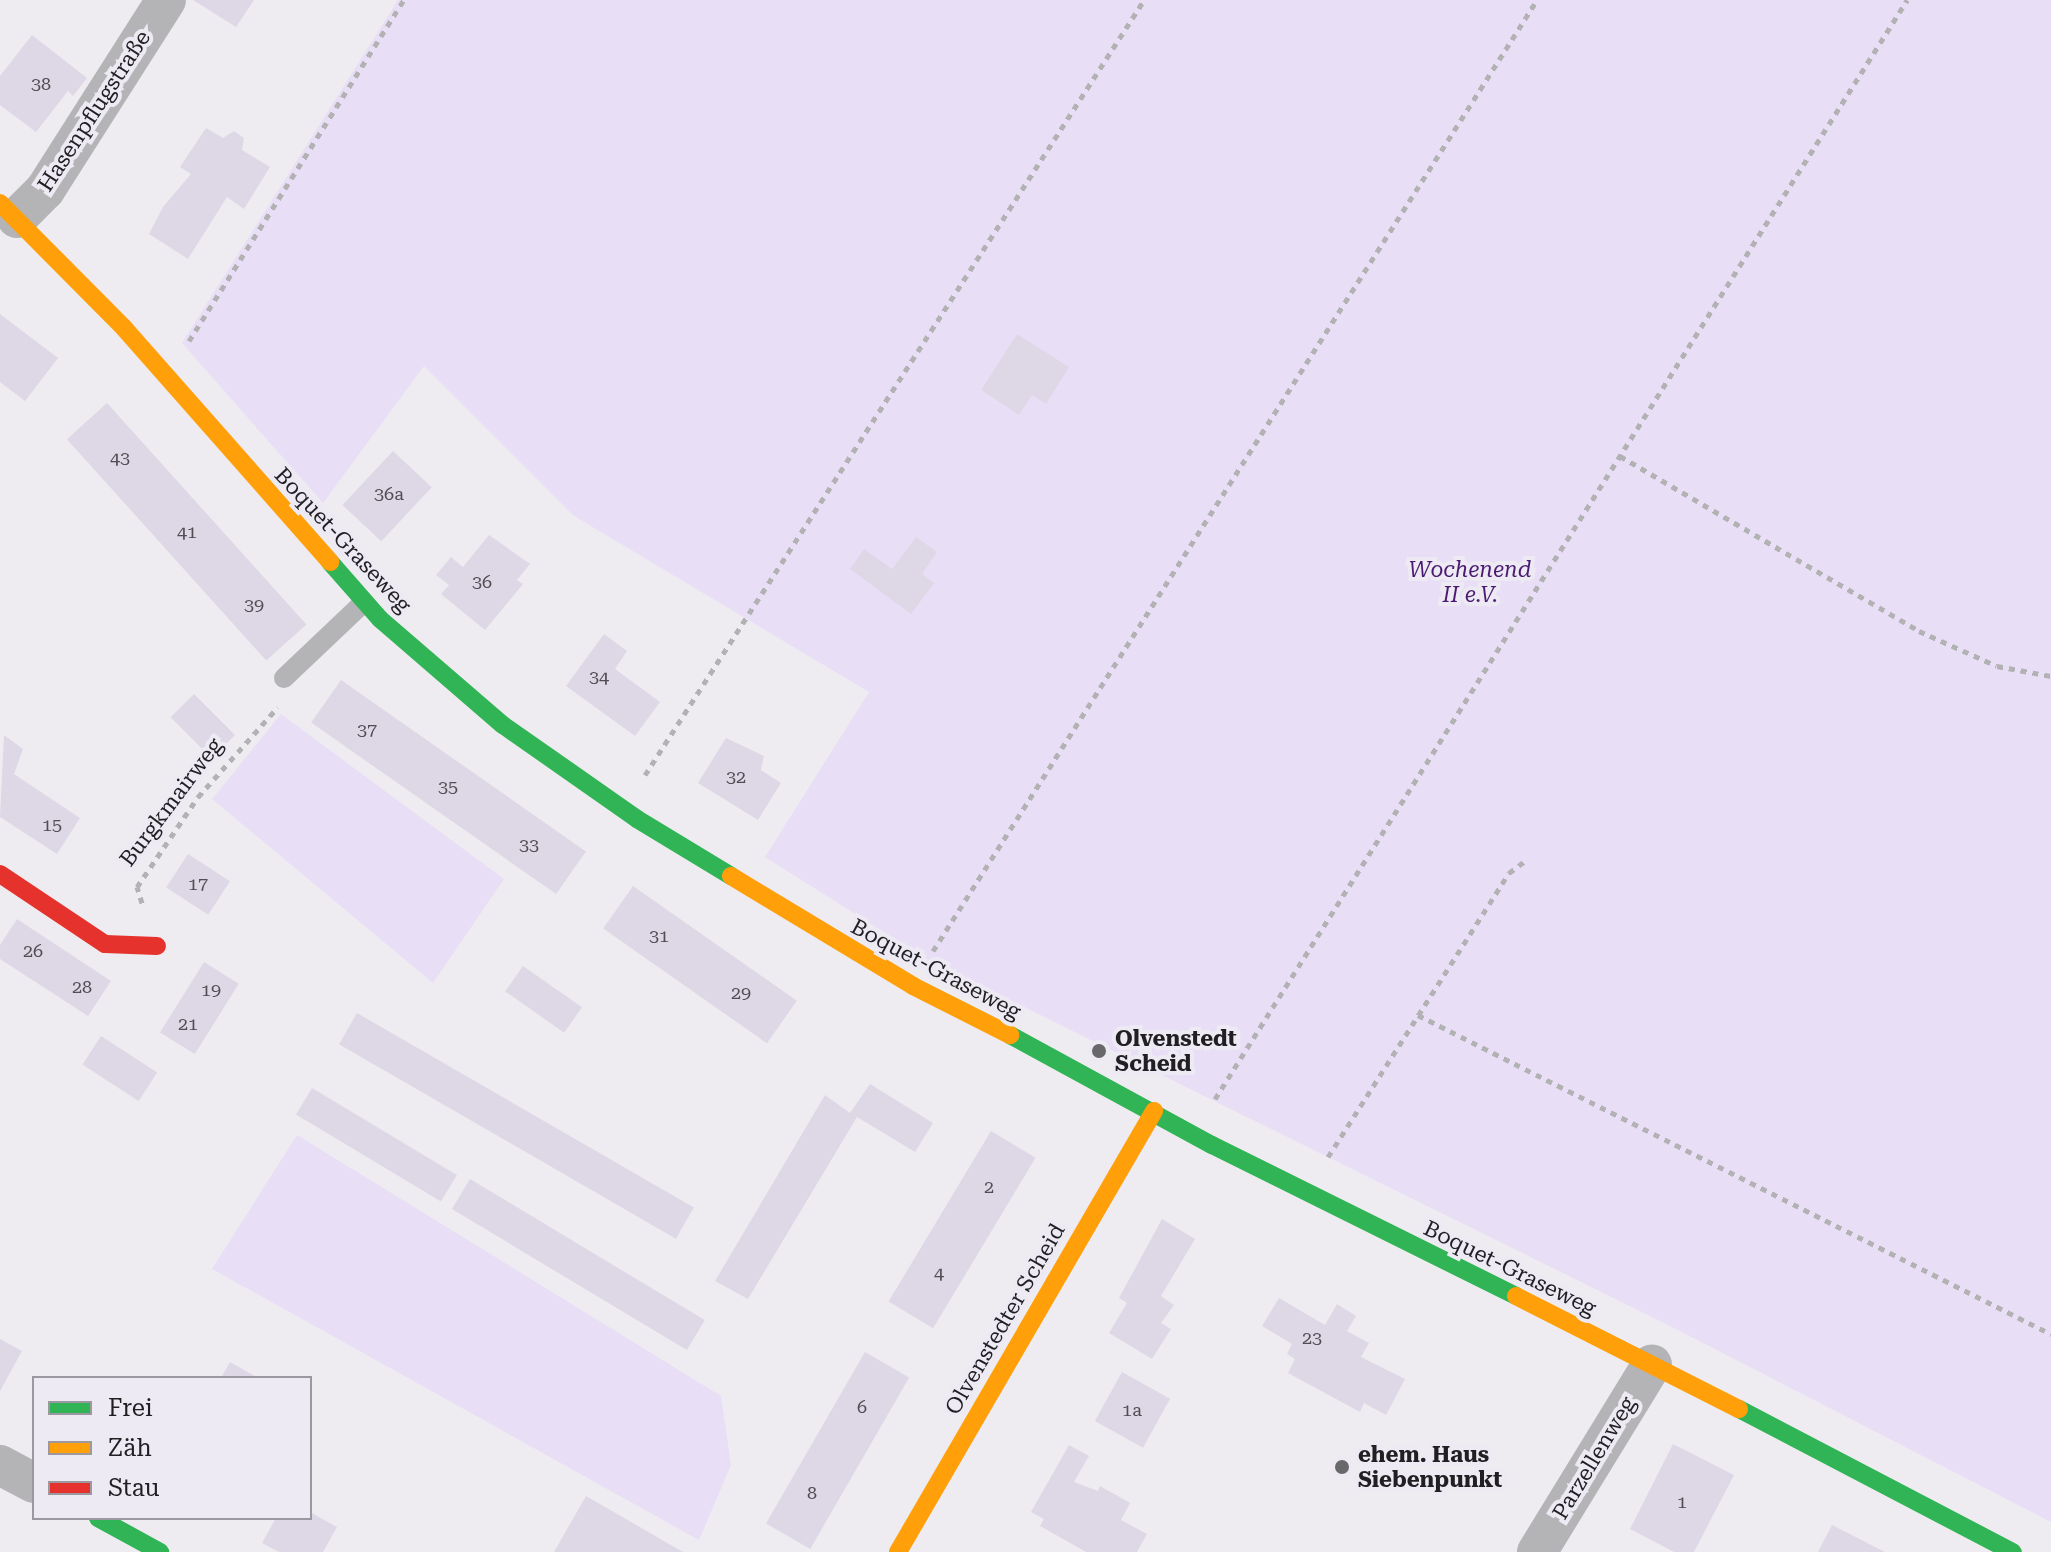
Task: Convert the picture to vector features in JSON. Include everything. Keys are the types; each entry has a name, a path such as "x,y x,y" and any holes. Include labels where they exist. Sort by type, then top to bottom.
{"street":[{"name":"Hasenpflugstraße","path":"8,211 45,190 166,0"},
{"name":"Boquet-Graseweg","path":"8,211 124,328 363,603 503,725 743,887 913,986 1154,1111 1212,1145 1652,1364 2013,1552"},
{"path":"0,874 105,944 157,946"},
{"name":"Olvenstedter Scheid","path":"898,1552 1154,1111"},
{"name":"Parzellenweg","path":"1537,1552 1652,1364"},
{"path":"0,1465 32,1482"},
{"path":"102,1520 160,1552"}],"lane":[{"path":"284,678 363,603"}],"path":[{"path":"183,350 404,0"},
{"path":"641,782 1144,0"},
{"path":"930,956 1537,0"},
{"path":"1215,1099 1907,0"},
{"path":"1620,455 1919,631 1997,666 2051,676"},
{"name":"Burgkmairweg","path":"157,946 137,887 198,797 284,700 284,678"},
{"path":"1330,1154 1509,873 1525,861"},
{"path":"1418,1015 2051,1334"}],"green space":[{"name":"Wochenend II e.V.","path":"398,0 2051,0 2051,1522 1668,1325 925,958 765,857 869,692 574,516 424,366 323,503 182,343"},
{"path":"281,714 504,879 433,983 212,799"},
{"path":"297,1135 721,1396 731,1465 699,1540 212,1269"}],"building":[{"path":"193,0 254,0 236,27"},
{"path":"32,35 87,78 73,96 68,91 36,132 0,105 0,76"},
{"path":"206,128 223,138 234,131 244,138 242,150 270,167 244,209 227,197 188,259 149,234 163,207 191,174 180,167"},
{"path":"0,314 58,358 25,401 0,382"},
{"path":"1017,334 1069,367 1046,404 1032,395 1019,415 981,390"},
{"path":"107,403 306,624 266,661 67,439"},
{"path":"393,451 432,487 381,541 343,505"},
{"path":"489,535 530,564 517,580 523,584 485,630 441,594 449,585 436,575 451,557 463,567"},
{"path":"916,537 937,552 922,574 934,583 911,614 850,569 864,549 892,569"},
{"path":"604,634 627,651 615,669 660,702 635,736 566,686"},
{"path":"341,680 586,851 556,894 311,723"},
{"path":"194,694 235,735 212,758 171,717"},
{"path":"4,735 23,749 14,774 80,818 57,854 0,817"},
{"path":"726,738 764,756 761,770 781,783 758,820 698,783"},
{"path":"188,854 230,881 208,915 166,888"},
{"path":"633,886 797,1001 767,1043 603,929"},
{"path":"17,919 111,981 88,1016 0,959 0,945"},
{"path":"204,962 239,984 195,1054 160,1032"},
{"path":"523,966 582,1007 564,1033 505,991"},
{"path":"357,1013 694,1208 676,1239 339,1044"},
{"path":"101,1036 157,1072 139,1101 82,1065"},
{"path":"870,1084 933,1123 915,1152 857,1117 748,1299 715,1281 825,1095 850,1113"},
{"path":"312,1088 457,1175 441,1202 296,1115"},
{"path":"991,1131 1036,1158 933,1328 889,1302"},
{"path":"470,1179 705,1320 687,1350 452,1209"},
{"path":"1162,1219 1195,1239 1161,1296 1174,1305 1161,1323 1171,1329 1152,1359 1109,1333 1127,1303 1119,1298"},
{"path":"1279,1298 1325,1325 1337,1304 1356,1316 1347,1331 1369,1343 1361,1357 1405,1379 1386,1415 1364,1403 1360,1412 1288,1373 1295,1359 1287,1354 1292,1344 1262,1326"},
{"path":"0,1339 22,1351 0,1391"},
{"path":"865,1352 909,1378 810,1549 766,1523"},
{"path":"230,1362 254,1376 222,1376"},
{"path":"1122,1372 1170,1399 1143,1448 1095,1421"},
{"path":"1673,1444 1734,1475 1694,1552 1674,1552 1630,1529"},
{"path":"1069,1445 1089,1456 1074,1482 1098,1491 1100,1486 1130,1503 1121,1520 1147,1534 1137,1552 1086,1552 1040,1526 1044,1519 1031,1512"},
{"path":"586,1496 683,1552 554,1552"},
{"path":"312,1513 337,1527 323,1552 279,1552 262,1543 275,1520 312,1520"},
{"path":"1832,1525 1885,1552 1818,1552"}],"traffic: fast":[{"path":"330,562 380,619 503,725 637,819 731,876"},
{"path":"1010,1035 1212,1145 1516,1296"},
{"path":"1739,1409 2013,1552"},
{"path":"102,1520 160,1552"}],"traffic: slow":[{"path":"0,203 124,328 330,562"},
{"path":"731,876 913,986 1010,1035"},
{"path":"898,1552 1154,1111"},
{"path":"1516,1296 1739,1409"}],"traffic: jam":[{"path":"0,874 105,944 157,946"}],"place":[{"name":"Olvenstedt Scheid","path":"1099,1051"},
{"name":"ehem. Haus Siebenpunkt","path":"1342,1467"}]}
